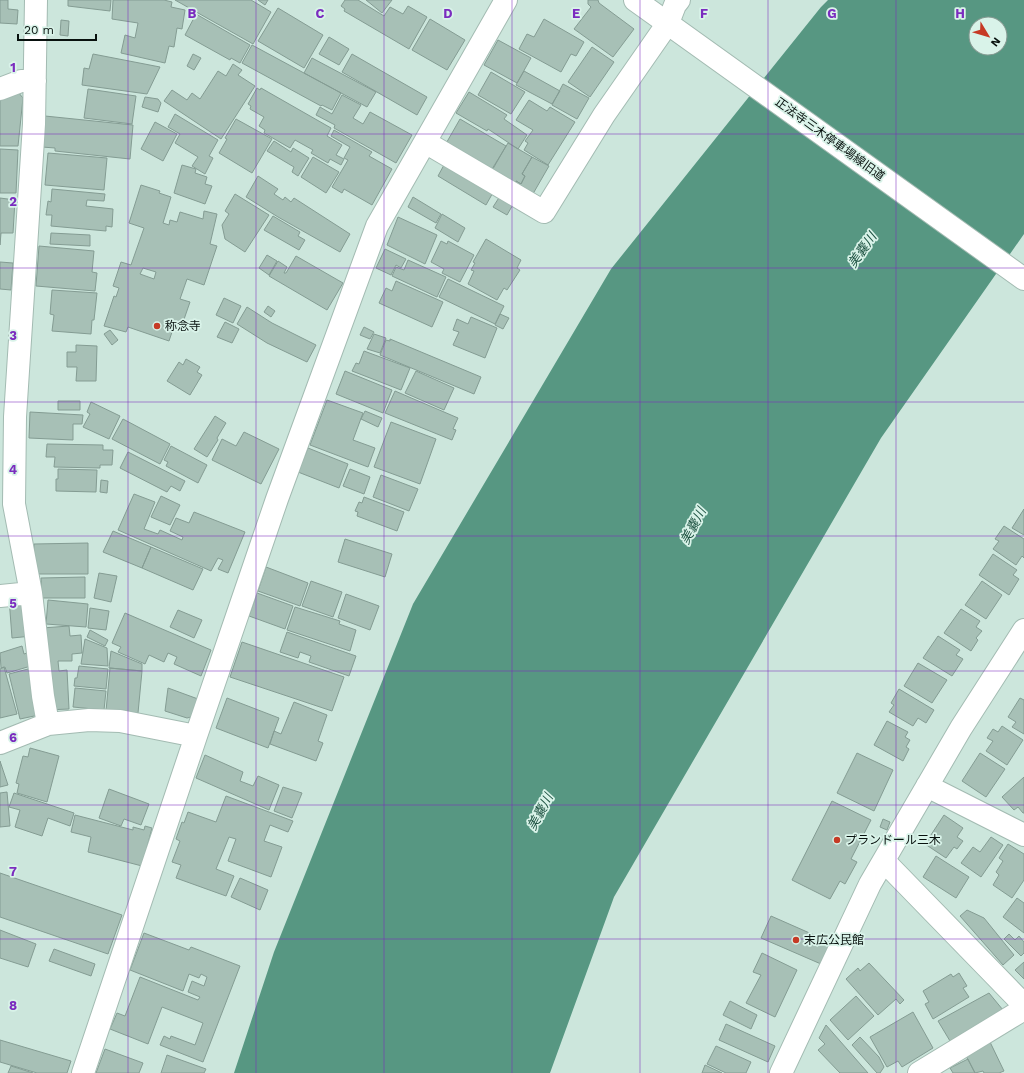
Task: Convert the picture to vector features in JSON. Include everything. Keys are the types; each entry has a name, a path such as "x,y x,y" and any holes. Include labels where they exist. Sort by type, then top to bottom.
{"street":[{"path":"36,0 34,124 15,417 14,504 31,593 43,696 48,724"},
{"path":"83,1073 276,499 377,226 506,0"},
{"name":"正法寺三木停車場線旧道","path":"635,0 672,7 1024,279"},
{"path":"425,142 544,212 672,7"},
{"path":"0,89 21,81 34,81"},
{"path":"0,596 31,593"},
{"path":"781,1073 870,884 961,728 1024,630"},
{"path":"0,743 48,724 89,720 120,721 196,736"},
{"path":"927,786 1024,835"},
{"path":"884,861 1024,1005"},
{"path":"919,1073 1024,1010"}],"water":[{"name":"美嚢川","path":"828,0 1024,0 1024,234 881,438 614,897 550,1073 234,1073 274,952 413,604 611,269"}],"building":[{"path":"0,0 8,0 8,9 18,10 17,24 0,23"},
{"path":"68,0 111,0 110,11 68,6"},
{"path":"113,0 164,0 172,2 171,7 185,10 182,29 177,28 174,47 169,46 165,63 121,53 125,35 135,38 138,23 112,19"},
{"path":"175,0 251,0 271,12 253,44"},
{"path":"258,0 268,0 265,5"},
{"path":"345,0 358,0 384,16 390,7 403,14 408,6 427,17 409,49 344,11 345,9 341,6"},
{"path":"366,0 392,0 382,13"},
{"path":"588,0 598,0 599,3 634,29 613,57 574,29 591,7 588,4"},
{"path":"278,8 323,35 304,68 258,41"},
{"path":"196,14 250,45 240,63 231,58 230,60 185,35"},
{"path":"430,19 465,40 447,70 412,50"},
{"path":"544,19 584,42 576,56 571,54 561,72 519,49 527,34 534,37"},
{"path":"61,20 69,21 68,36 60,35"},
{"path":"329,37 349,49 339,65 319,54"},
{"path":"498,40 531,58 517,83 484,65"},
{"path":"252,45 341,93 332,110 322,105 321,106 242,63"},
{"path":"592,47 614,62 590,97 568,82"},
{"path":"93,54 160,67 147,94 82,85 84,68 89,69"},
{"path":"193,54 201,58 194,70 187,66"},
{"path":"352,54 427,97 417,115 342,72"},
{"path":"312,58 376,92 367,107 304,73"},
{"path":"233,64 242,70 238,75 255,86 221,139 164,101 172,90 187,100 192,93 200,99 218,71 226,76"},
{"path":"524,71 560,91 552,104 516,85"},
{"path":"491,72 525,92 511,114 478,95"},
{"path":"563,84 589,98 577,119 552,105"},
{"path":"257,88 260,90 261,88 331,128 327,136 342,145 336,155 344,159 341,165 330,159 328,163 311,153 313,150 295,140 290,148 264,133 265,130 259,126 264,117 250,109 251,106 248,104"},
{"path":"88,89 136,96 132,124 84,118"},
{"path":"18,92 23,98 18,146 0,146 0,99"},
{"path":"469,92 507,115 504,119 527,135 518,149 488,129 487,131 456,113"},
{"path":"342,95 361,105 353,118 363,124 370,112 412,135 396,163 334,128 335,125 316,115 320,107 332,114"},
{"path":"145,97 158,99 161,103 158,112 142,107"},
{"path":"529,100 547,111 550,107 575,122 548,165 524,150 528,143 525,141 533,130 516,120"},
{"path":"175,114 218,140 209,156 213,158 205,174 192,166 198,157 175,143 180,134 168,127"},
{"path":"45,116 133,125 130,159 55,151 55,148 42,147"},
{"path":"236,119 272,139 252,173 219,153 227,139 225,138"},
{"path":"460,119 506,146 490,174 444,147"},
{"path":"155,122 177,134 163,161 141,149"},
{"path":"334,130 372,152 369,156 392,169 372,205 344,189 342,193 332,187 348,160 344,158 350,147 331,136"},
{"path":"274,141 291,152 293,148 309,158 298,176 292,172 294,167 267,151"},
{"path":"508,143 532,157 522,174 525,176 521,184 516,181 512,188 489,174"},
{"path":"0,149 18,150 16,193 0,193"},
{"path":"48,153 107,158 104,190 45,185"},
{"path":"313,157 339,172 326,193 301,177"},
{"path":"532,157 549,166 530,199 512,189 516,181 521,184 525,176 522,174"},
{"path":"182,165 196,169 195,173 207,177 205,184 212,186 205,204 174,193"},
{"path":"444,165 495,189 486,205 438,176"},
{"path":"258,176 278,189 274,194 283,200 285,197 291,202 294,198 350,234 340,252 246,197"},
{"path":"141,185 160,191 159,193 171,197 163,223 169,225 170,220 177,222 180,212 203,219 204,211 217,214 210,244 217,246 204,285 187,279 180,299 190,302 181,328 174,326 169,341 128,327 126,332 104,326 114,296 116,297 119,288 113,286 121,262 131,265 144,228 129,223","holes":["143,268 156,272 154,279 140,274"]},
{"path":"52,189 105,194 104,201 87,200 86,206 113,209 112,227 106,226 106,231 51,226 52,215 46,215 48,201 51,202"},
{"path":"502,193 515,201 507,215 493,207"},
{"path":"235,194 269,215 245,252 225,239 222,225 229,214 225,211"},
{"path":"413,197 441,214 436,223 408,207"},
{"path":"0,198 15,200 13,233 1,233 0,245"},
{"path":"442,214 465,228 458,242 435,228"},
{"path":"273,216 300,232 298,236 305,240 299,250 264,230"},
{"path":"398,217 437,235 425,264 387,245"},
{"path":"51,233 90,235 90,246 50,244"},
{"path":"486,239 521,260 517,268 520,270 507,290 504,288 497,300 468,284 474,271 471,270 475,263 473,262"},
{"path":"441,241 447,244 448,241 474,255 460,282 442,273 444,269 431,262"},
{"path":"39,246 94,251 92,272 97,273 95,291 36,286"},
{"path":"385,249 406,259 401,268 396,265 391,275 376,268"},
{"path":"267,255 277,261 269,275 259,268"},
{"path":"296,256 343,283 327,310 269,276 278,261 287,267 284,273 286,273"},
{"path":"408,260 446,277 437,297 392,276 396,267 404,270"},
{"path":"0,262 13,263 11,290 0,289"},
{"path":"448,279 504,306 495,324 439,297"},
{"path":"396,281 443,302 432,327 379,303 386,288 392,291"},
{"path":"52,290 97,293 91,334 52,331 54,315 50,314"},
{"path":"224,298 241,306 233,323 216,315"},
{"path":"268,306 275,311 271,317 264,312"},
{"path":"247,307 272,323 316,345 307,362 267,343 237,324"},
{"path":"500,314 509,318 503,329 495,325"},
{"path":"471,317 497,328 485,358 453,345 459,332 453,330 457,319 468,324"},
{"path":"225,322 239,329 232,343 217,337"},
{"path":"364,327 374,332 370,339 360,335"},
{"path":"110,330 118,340 112,345 104,334"},
{"path":"374,334 386,338 380,353 367,349"},
{"path":"390,339 481,377 474,394 380,355 386,340 390,341"},
{"path":"76,345 97,346 96,381 76,381 77,367 67,367 67,352 76,352"},
{"path":"364,351 410,368 401,390 352,371 356,363 359,364"},
{"path":"186,359 200,367 197,372 202,375 190,395 167,381 179,362 183,365"},
{"path":"345,371 392,390 383,413 336,394"},
{"path":"416,371 454,388 444,410 405,393"},
{"path":"395,391 458,418 453,429 456,430 452,440 385,413"},
{"path":"327,400 363,413 353,440 375,448 368,467 310,445"},
{"path":"58,401 80,401 80,410 58,410"},
{"path":"91,402 120,416 109,439 83,427 90,414 87,412"},
{"path":"365,411 382,418 378,427 361,419"},
{"path":"30,412 83,415 82,424 73,424 73,440 29,438"},
{"path":"215,416 226,423 217,438 218,440 207,457 194,449"},
{"path":"123,419 170,444 160,464 112,439"},
{"path":"391,422 436,439 420,484 374,467"},
{"path":"244,432 279,449 261,484 212,460 222,439 236,446"},
{"path":"47,444 103,445 103,450 113,450 112,465 100,465 100,468 54,467 55,457 46,457"},
{"path":"171,446 207,465 198,483 166,466 168,462 164,460"},
{"path":"308,448 348,464 339,488 298,472"},
{"path":"128,452 185,481 180,491 171,486 167,492 120,468"},
{"path":"58,469 97,470 96,492 56,491"},
{"path":"350,469 370,477 364,494 343,486"},
{"path":"381,475 418,489 409,511 373,497"},
{"path":"101,480 108,481 107,493 100,492"},
{"path":"134,494 155,502 144,529 158,534 160,530 182,540 183,537 170,531 176,518 189,523 194,512 245,532 228,573 218,569 223,560 218,558 211,571 118,530"},
{"path":"161,496 180,505 170,525 151,517"},
{"path":"364,497 404,512 397,531 357,516 358,512 355,511 359,502 362,503"},
{"path":"1024,509 1024,535 1012,528"},
{"path":"1004,526 1024,539 1024,558 1022,556 1016,565 993,549 999,541 995,539"},
{"path":"113,531 151,547 142,568 103,552"},
{"path":"345,539 392,554 385,577 338,562"},
{"path":"88,543 88,574 34,574 34,544"},
{"path":"151,547 203,569 193,590 142,568"},
{"path":"993,554 1017,570 1013,575 1019,579 1009,595 979,575"},
{"path":"266,567 308,583 300,606 258,591"},
{"path":"99,573 117,576 111,602 94,598"},
{"path":"85,577 85,598 42,598 41,578"},
{"path":"311,581 342,592 333,617 302,606"},
{"path":"982,581 1002,595 986,619 965,605"},
{"path":"257,593 293,606 285,629 249,616"},
{"path":"346,594 379,606 370,630 338,618"},
{"path":"28,596 32,636 12,638 9,598"},
{"path":"48,600 88,604 86,627 46,624"},
{"path":"295,607 340,621 339,624 356,630 350,651 287,630"},
{"path":"90,608 109,611 106,630 88,628"},
{"path":"961,609 980,621 976,627 982,631 976,638 978,640 971,651 944,633"},
{"path":"178,610 202,620 194,638 170,627"},
{"path":"125,613 211,650 201,676 174,664 177,657 168,653 164,662 149,655 145,664 118,652 121,647 112,643"},
{"path":"69,626 70,636 81,635 82,653 72,654 72,661 58,661 59,671 67,670 69,709 46,710 42,628"},
{"path":"90,630 108,640 105,646 87,637"},
{"path":"287,632 356,656 349,676 309,662 311,656 300,652 298,658 280,652"},
{"path":"938,636 960,650 956,655 963,659 952,676 923,658"},
{"path":"85,639 107,648 108,666 81,664"},
{"path":"242,642 344,677 332,711 230,677"},
{"path":"22,646 24,654 27,653 31,666 7,673 5,667 1,668 0,653"},
{"path":"111,651 142,664 142,671 109,668"},
{"path":"918,663 947,680 932,703 904,686"},
{"path":"79,666 108,669 106,689 74,686"},
{"path":"4,667 17,714 0,718 0,669"},
{"path":"110,668 142,671 138,713 106,711"},
{"path":"28,669 39,715 20,719 9,674"},
{"path":"75,688 106,691 104,710 73,707"},
{"path":"168,688 198,699 191,717 187,718 165,711"},
{"path":"899,689 934,710 926,723 918,718 913,726 889,712 894,705 891,703"},
{"path":"227,698 279,718 268,748 216,728"},
{"path":"1020,698 1024,700 1024,734 1012,727 1016,722 1008,717"},
{"path":"294,702 327,715 318,741 323,743 316,761 270,744 274,731 281,734"},
{"path":"887,721 908,732 905,737 910,740 906,747 909,749 903,761 874,745"},
{"path":"1002,726 1023,740 1007,765 986,751 993,741 987,738 993,729 998,732"},
{"path":"30,748 59,756 47,802 17,793 19,784 16,783 23,756 28,757"},
{"path":"857,753 893,770 874,811 837,793"},
{"path":"980,753 1005,769 986,797 962,781"},
{"path":"205,755 243,772 240,781 253,786 258,776 279,785 269,810 196,778"},
{"path":"0,761 8,785 0,787"},
{"path":"1024,777 1023,813 1018,807 1014,810 1002,797"},
{"path":"283,787 302,793 292,818 274,811"},
{"path":"109,789 149,804 141,825 124,819 121,826 99,818"},
{"path":"7,792 10,826 0,827 0,793"},
{"path":"14,793 74,813 70,826 48,818 42,836 15,827 20,810 9,807"},
{"path":"226,796 293,821 288,832 270,825 264,841 282,847 271,877 228,861 236,839 229,837 216,869 234,876 226,896 176,878 181,865 172,862 180,841 176,839 182,822 184,823 188,812 216,822"},
{"name":"プランドール三木","path":"832,801 871,820 851,859 857,862 845,884 840,881 830,899 792,880"},
{"path":"75,815 133,830 133,827 144,830 145,826 152,828 142,866 88,852 91,837 71,832"},
{"path":"944,815 963,828 957,837 963,841 957,849 954,847 946,858 925,844"},
{"path":"883,819 890,822 887,830 880,827"},
{"path":"991,837 1003,845 981,877 961,863 973,847 980,852"},
{"path":"1008,844 1024,854 1024,880 1012,898 993,885 999,875 996,872 1003,861 999,858"},
{"path":"936,856 969,877 956,898 923,877"},
{"path":"0,873 122,915 108,954 0,917"},
{"path":"240,878 268,890 260,910 231,897"},
{"path":"1017,898 1024,903 1024,933 1003,917"},
{"path":"967,910 984,918 1014,955 1003,965 960,916"},
{"name":"末広公民館","path":"771,916 830,942 821,964 761,938"},
{"path":"0,930 36,944 28,967 0,958"},
{"path":"144,933 189,950 191,947 240,966 203,1062 160,1045 164,1036 170,1039 171,1036 195,1045 203,1023 162,1007 148,1044 110,1029 117,1013 125,1016 140,977 198,1000 200,997 188,992 192,981 204,986 207,977 201,974 199,978 189,974 183,991 130,970"},
{"path":"1009,934 1015,940 1019,936 1024,942 1024,953 1021,956 1004,939"},
{"path":"54,949 95,964 91,976 49,961"},
{"path":"762,953 797,970 775,1017 746,1003 761,975 753,972"},
{"path":"1024,962 1024,979 1015,970"},
{"path":"869,963 904,1000 900,1004 896,999 878,1015 846,979 858,968 860,971"},
{"path":"959,973 967,986 963,988 969,997 933,1019 925,1004 929,1002 923,991 951,974 953,977"},
{"path":"989,993 1003,1010 950,1041 938,1021"},
{"path":"856,996 874,1016 848,1040 830,1020"},
{"path":"730,1001 757,1015 751,1029 723,1015"},
{"path":"913,1012 933,1048 902,1067 898,1061 887,1067 870,1037"},
{"path":"726,1024 775,1046 768,1062 719,1040"},
{"path":"826,1025 868,1073 840,1073 818,1050 825,1044 819,1038"},
{"path":"860,1037 879,1057 884,1067 880,1073 877,1073 852,1045"},
{"path":"0,1040 71,1061 67,1073 37,1073 0,1062"},
{"path":"990,1042 1004,1071 999,1073 984,1073 983,1071 975,1073 966,1056"},
{"path":"716,1046 751,1062 746,1073 726,1073 707,1064"},
{"path":"105,1049 143,1063 139,1073 96,1073"},
{"path":"167,1055 206,1069 204,1073 161,1073"},
{"path":"968,1059 975,1073 953,1073 950,1068"},
{"path":"705,1065 722,1073 702,1073"},
{"path":"11,1066 33,1073 8,1073"}],"place":[{"name":"称念寺","path":"157,326"},
{"name":"プランドール三木","path":"837,840"},
{"name":"末広公民館","path":"796,940"}]}
